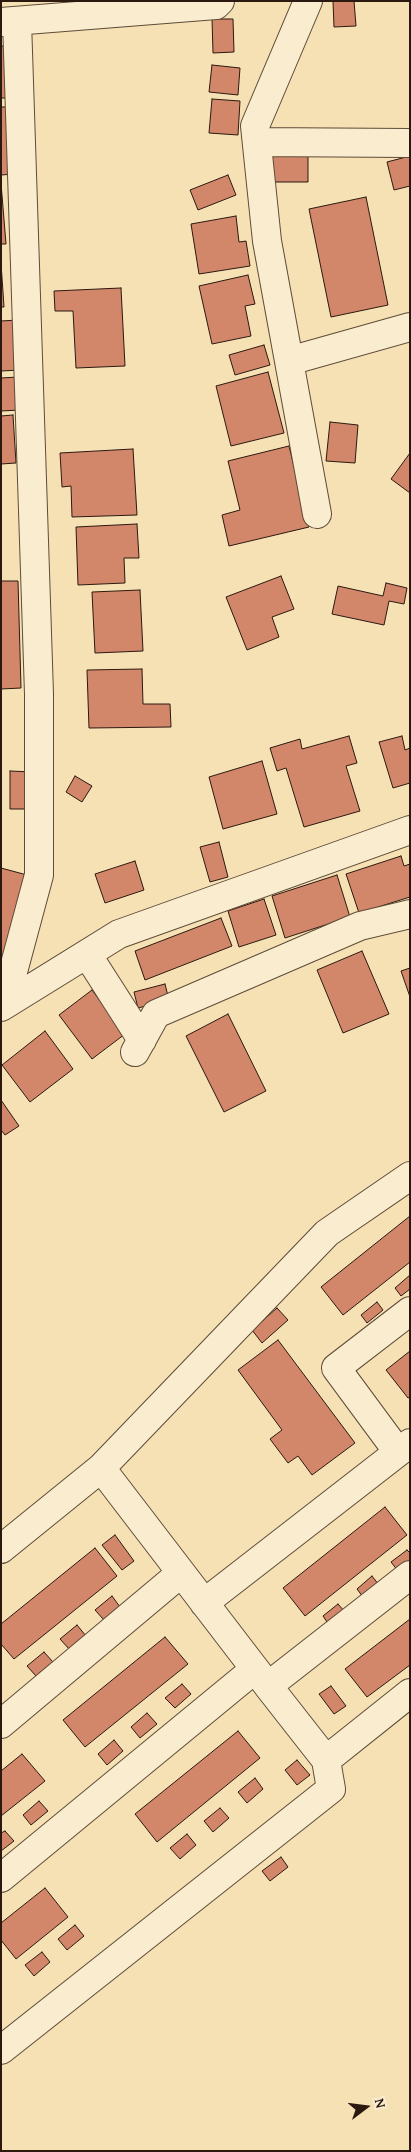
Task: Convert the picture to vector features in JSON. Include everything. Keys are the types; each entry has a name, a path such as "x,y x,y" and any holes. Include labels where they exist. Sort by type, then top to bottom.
{"street":[{"path":"3,1006 38,875 39,694 9,22 216,5 220,1"},
{"path":"308,1 255,126 267,241 317,514"},
{"path":"258,142 410,143"},
{"path":"289,360 410,327"},
{"path":"3,1006 118,934 410,830"},
{"path":"87,954 138,1046 156,1014 360,926 410,914"},
{"path":"1,1549 101,1468 328,1234 410,1176"},
{"path":"204,1603 404,1448 336,1368 410,1311"},
{"path":"2,2049 331,1789 326,1760 101,1468"},
{"path":"1,1724 181,1573"},
{"path":"1,1878 261,1677 410,1575"},
{"path":"326,1760 410,1693"}],"building":[{"path":"333,1 354,1 356,26 334,27"},
{"path":"212,19 233,19 234,52 213,53"},
{"path":"1,46 10,46 13,98 1,98"},
{"path":"212,65 240,68 238,95 209,92"},
{"path":"212,99 240,101 238,135 209,133"},
{"path":"1,107 10,107 14,174 1,175"},
{"path":"271,155 308,155 308,182 272,182"},
{"path":"410,156 410,186 394,190 387,162"},
{"path":"228,175 236,195 198,210 190,190"},
{"path":"1,183 6,244 1,244"},
{"path":"366,197 388,305 331,317 309,209"},
{"path":"236,216 239,242 246,241 250,266 199,274 191,224"},
{"path":"1,263 4,307 1,307"},
{"path":"248,275 255,304 245,306 251,336 212,344 199,286"},
{"path":"121,288 125,366 76,368 73,311 55,311 54,291"},
{"path":"18,320 21,370 1,371 1,321"},
{"path":"264,345 270,365 235,375 229,355"},
{"path":"268,372 284,433 231,446 216,386"},
{"path":"18,377 20,410 1,411 1,378"},
{"path":"13,415 16,463 1,464 1,416"},
{"path":"330,422 358,425 355,463 326,461"},
{"path":"289,446 309,527 229,546 222,515 240,510 228,461"},
{"path":"133,449 137,515 72,517 71,486 62,487 60,453"},
{"path":"410,453 410,493 391,479"},
{"path":"137,524 139,558 124,558 125,583 78,585 76,527"},
{"path":"281,576 294,609 272,617 279,637 247,650 226,597"},
{"path":"1,581 18,581 21,688 1,689"},
{"path":"386,583 407,588 404,604 389,601 384,625 332,614 338,586 383,596"},
{"path":"140,590 143,651 95,653 92,592"},
{"path":"142,669 143,704 170,704 171,727 89,728 87,670"},
{"path":"349,736 357,763 346,766 360,811 304,827 286,768 277,771 270,748 300,739 302,749"},
{"path":"402,736 405,750 410,748 410,783 393,788 379,742"},
{"path":"262,761 277,814 223,829 209,777"},
{"path":"10,771 32,772 31,809 10,809"},
{"path":"75,776 92,786 82,802 66,792"},
{"path":"219,842 228,877 210,882 200,847"},
{"path":"401,856 404,866 410,864 410,897 359,913 346,874"},
{"path":"135,861 144,890 105,903 95,874"},
{"path":"1,868 27,875 1,974"},
{"path":"337,875 350,917 285,938 272,896"},
{"path":"264,899 276,935 239,947 228,911"},
{"path":"221,918 232,946 145,980 135,951"},
{"path":"362,951 389,1014 343,1033 317,970"},
{"path":"410,968 410,997 401,971"},
{"path":"165,984 169,1000 138,1008 134,992"},
{"path":"92,990 125,1034 92,1059 59,1015"},
{"path":"228,1014 266,1091 224,1112 186,1036"},
{"path":"45,1031 73,1069 30,1102 2,1065"},
{"path":"1,1100 19,1126 5,1135 1,1130"},
{"path":"410,1216 410,1262 343,1315 321,1287"},
{"path":"410,1275 410,1289 401,1296 395,1288"},
{"path":"377,1302 383,1310 367,1323 361,1315"},
{"path":"277,1308 288,1320 262,1343 252,1330"},
{"path":"278,1340 355,1443 312,1475 298,1456 288,1463 270,1439 282,1430 238,1370"},
{"path":"410,1351 410,1397 408,1398 386,1370"},
{"path":"385,1507 407,1535 305,1616 283,1588"},
{"path":"115,1535 134,1561 122,1570 102,1545"},
{"path":"95,1548 117,1576 14,1659 1,1644 1,1624"},
{"path":"407,1550 410,1553 410,1561 398,1571 391,1562"},
{"path":"372,1576 379,1585 363,1597 357,1589"},
{"path":"112,1596 120,1607 104,1620 95,1610"},
{"path":"338,1604 345,1612 329,1625 323,1616"},
{"path":"410,1619 410,1665 367,1697 345,1669"},
{"path":"77,1625 86,1636 70,1650 60,1639"},
{"path":"165,1637 188,1664 85,1747 63,1720"},
{"path":"44,1652 53,1662 36,1676 27,1666"},
{"path":"182,1684 191,1694 175,1708 165,1698"},
{"path":"331,1686 346,1706 334,1714 319,1694"},
{"path":"147,1713 157,1724 140,1738 131,1727"},
{"path":"238,1731 260,1758 157,1842 135,1814"},
{"path":"114,1740 123,1751 107,1765 98,1754"},
{"path":"22,1754 45,1781 1,1816 1,1771"},
{"path":"297,1760 310,1775 297,1785 285,1770"},
{"path":"255,1778 263,1789 247,1803 238,1792"},
{"path":"39,1801 48,1811 31,1825 23,1815"},
{"path":"220,1808 229,1818 213,1832 204,1821"},
{"path":"5,1831 14,1841 1,1851 1,1833"},
{"path":"187,1834 196,1845 180,1859 170,1848"},
{"path":"281,1857 288,1867 270,1881 262,1871"},
{"path":"45,1888 68,1917 16,1959 1,1940 1,1923"},
{"path":"75,1925 84,1936 67,1950 58,1939"},
{"path":"42,1952 50,1962 34,1976 25,1965"}]}
